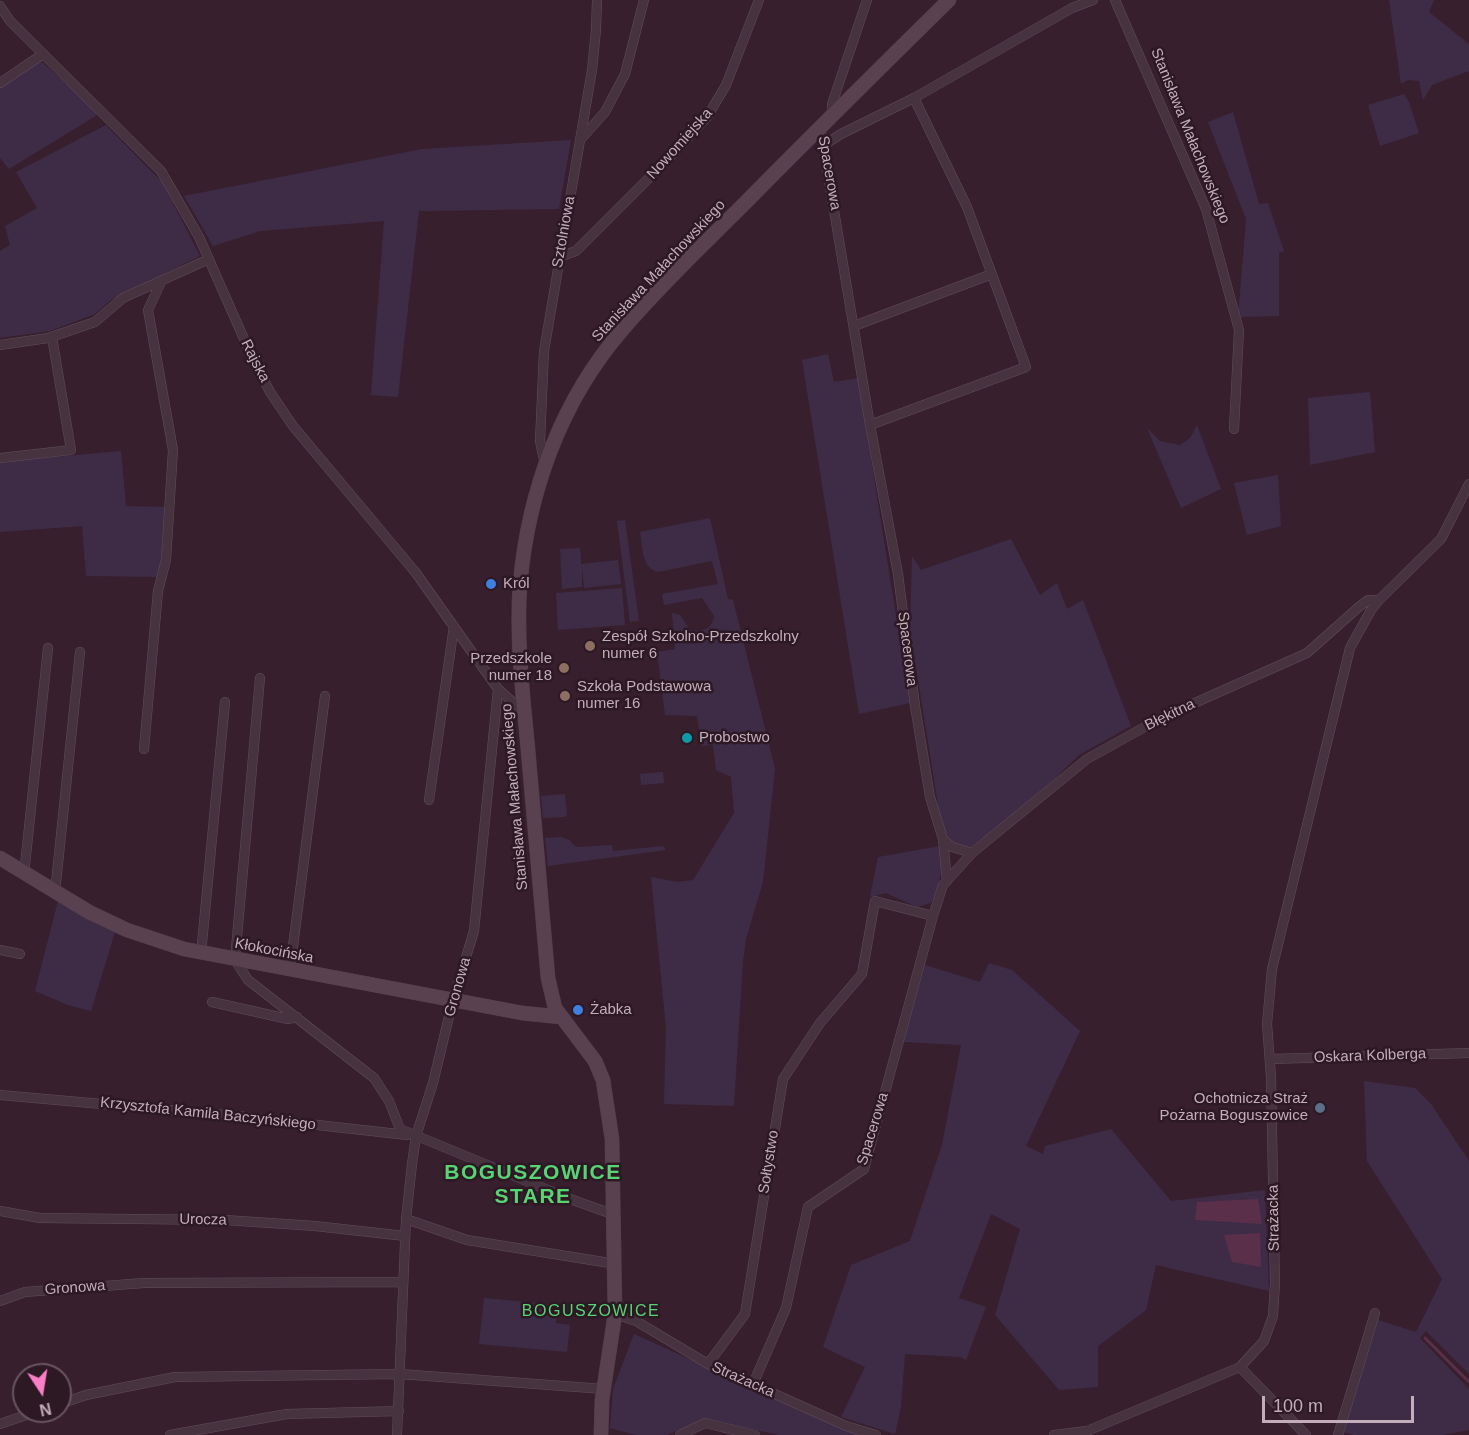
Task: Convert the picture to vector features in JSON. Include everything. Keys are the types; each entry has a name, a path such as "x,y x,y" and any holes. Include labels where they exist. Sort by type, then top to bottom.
{"street":[{"name":"Sztolniowa","path":"545,465 540,441 542,363 594,52 597,0"},
{"path":"579,141 605,112 625,74 644,0"},
{"name":"Nowomiejska","path":"559,257 576,251 707,117 726,85 759,0"},
{"path":"833,114 832,104 867,0"},
{"name":"Stanisława Małachowskiego","path":"601,1435 604,1389 615,1314 616,1264 612,1139 603,1080 595,1061 561,1017 551,998 548,978 524,712 520,638 520,587 531,511 545,465 570,410 588,376 622,329 820,127 949,0"},
{"path":"824,145 841,134 914,98 1072,8 1093,0"},
{"name":"Stanisława Małachowskiego","path":"1115,0 1206,209 1239,330 1234,429"},
{"name":"Rajska","path":"0,6 10,21 161,171 184,209 209,259 270,392 293,426 416,573 498,689 524,712"},
{"path":"0,83 43,54"},
{"path":"870,425 1026,368 967,207 914,98"},
{"path":"820,127 841,134"},
{"name":"Spacerowa","path":"753,1384 786,1308 808,1207 864,1169 933,916 943,885 947,881 943,839 930,797 915,706 898,574 870,425 820,127"},
{"path":"0,345 52,337 95,322 123,298 209,259"},
{"path":"854,326 992,274"},
{"path":"144,749 158,591 166,560 173,450 148,310 162,280"},
{"path":"0,458 71,450 52,337"},
{"name":"Błękitna","path":"1271,1059 1267,1024 1272,969 1350,648 1379,600 1441,539 1469,484"},
{"name":"Błękitna","path":"947,881 972,853 1087,759 1161,718 1307,653 1368,600 1379,600"},
{"path":"429,800 454,626"},
{"path":"21,872 25,865 48,648"},
{"path":"53,891 56,883 80,652"},
{"path":"260,678 236,960 248,980 374,1078 389,1101 400,1129 570,1199 615,1215"},
{"name":"Gronowa","path":"397,1435 406,1219 416,1136 433,1083 453,1000 474,931 498,689"},
{"path":"290,970 325,696"},
{"path":"201,954 225,702"},
{"path":"943,839 952,847 972,853"},
{"name":"Kłokocińska","path":"0,858 89,912 127,930 201,954 538,1015 561,1017"},
{"name":"Sołtystwo","path":"708,1364 745,1314 783,1079 820,1023 862,974 875,901 933,916"},
{"path":"0,950 20,954"},
{"path":"212,1002 288,1019 297,1017"},
{"name":"Oskara Kolberga","path":"1271,1059 1469,1053"},
{"name":"Strażacka","path":"1054,1435 1087,1431 1240,1367 1264,1341 1273,1316 1275,1283 1271,1059"},
{"name":"Krzysztofa Kamila Baczyńskiego","path":"0,1095 237,1116 416,1136"},
{"name":"Urocza","path":"0,1211 40,1218 225,1220 315,1226 405,1236"},
{"path":"406,1219 467,1240 616,1264"},
{"name":"Gronowa","path":"0,1301 25,1292 144,1283 403,1282"},
{"path":"1338,1435 1375,1312"},
{"name":"Strażacka","path":"615,1314 636,1321 708,1364 846,1426 876,1435"},
{"path":"1240,1367 1306,1435"},
{"path":"72,1400 175,1377 400,1374 604,1389"},
{"path":"170,1435 286,1414 399,1411"},
{"path":"680,1435 705,1423 755,1435"}],"shaded area":[{"path":"1389,0 1434,0 1429,12 1469,44 1469,71 1432,85 1423,100 1419,81 1408,80 1401,84"},
{"path":"39,59 99,114 9,169 0,158 0,85"},
{"path":"1404,94 1419,133 1380,146 1368,105"},
{"path":"1233,112 1259,204 1268,203 1284,251 1279,253 1279,316 1238,317 1246,219 1208,122"},
{"path":"106,125 162,182 200,256 111,300 95,314 50,331 0,338 0,251 10,245 5,226 37,208 16,172"},
{"path":"571,140 559,209 419,211 398,397 371,395 384,221 260,231 213,246 184,196 422,149"},
{"path":"828,354 834,382 858,378 910,703 859,714 802,360"},
{"path":"1370,392 1375,452 1310,465 1308,398"},
{"path":"1197,425 1221,489 1181,508 1147,428 1160,441 1180,445 1190,438"},
{"path":"121,451 126,506 165,507 161,565 157,577 86,576 82,526 0,532 0,462"},
{"path":"1278,475 1281,526 1247,535 1234,483"},
{"path":"710,518 728,599 733,600 775,769 763,882 746,939 743,961 734,1106 664,1104 666,1028 651,877 677,882 693,880 734,813 731,777 716,770 713,745 701,746 697,716 665,715 657,652 675,649 672,613 680,615 690,630 702,630 709,627 713,621 714,616 702,598 664,605 662,594 718,584 712,561 658,572 652,570 646,561 640,532"},
{"path":"625,520 639,621 630,622 617,521"},
{"path":"1011,539 1040,595 1057,583 1067,609 1083,600 1131,726 1079,755 1002,824 971,847 960,848 942,830 910,629 912,556 921,570"},
{"path":"580,548 581,564 618,560 621,584 584,588 582,567 582,587 562,589 560,549"},
{"path":"622,588 625,625 558,630 556,593"},
{"path":"663,772 664,783 641,785 640,774"},
{"path":"565,794 567,815 543,818 541,796"},
{"path":"561,837 569,840 576,847 612,845 613,851 663,846 666,850 548,866 545,838"},
{"path":"940,846 940,876 931,903 917,907 886,893 870,897 878,857"},
{"path":"58,901 115,932 91,1011 68,1005 35,991"},
{"path":"989,963 1012,970 1080,1031 1026,1146 1043,1154 1045,1146 1111,1129 1171,1201 1265,1190 1269,1291 1156,1265 1146,1310 1098,1346 1098,1387 1059,1390 995,1315 1020,1229 991,1214 959,1298 986,1307 966,1360 961,1357 905,1354 901,1407 895,1434 841,1417 865,1367 823,1347 851,1265 910,1241 942,1145 961,1045 903,1042 925,965 980,982"},
{"path":"1364,1081 1415,1088 1431,1104 1469,1161 1469,1374 1426,1331 1420,1338 1469,1389 1469,1430 1443,1435 1354,1435 1343,1432 1378,1320 1416,1332 1442,1279 1367,1161"},
{"path":"1258,1199 1262,1224 1195,1220 1197,1202"},
{"path":"1260,1233 1261,1267 1232,1262 1224,1235"},
{"path":"484,1298 558,1305 556,1323 570,1325 567,1352 479,1344"},
{"path":"634,1334 857,1435 780,1435 707,1420 666,1435 636,1435 610,1428 613,1389"}],"waterway":[{"path":"1425,1338 1469,1382"}],"place":[{"name":"Król","path":"491,584"},
{"name":"Zespół Szkolno-Przedszkolny numer 6","path":"590,646"},
{"name":"Przedszkole numer 18","path":"564,668"},
{"name":"Szkoła Podstawowa numer 16","path":"565,696"},
{"name":"Probostwo","path":"687,738"},
{"name":"Żabka","path":"578,1010"},
{"name":"Ochotnicza Straż Pożarna Boguszowice","path":"1320,1108"}],"district":[{"name":"BOGUSZOWICE STARE","path":"533,1185"},
{"name":"BOGUSZOWICE","path":"591,1312"}]}
